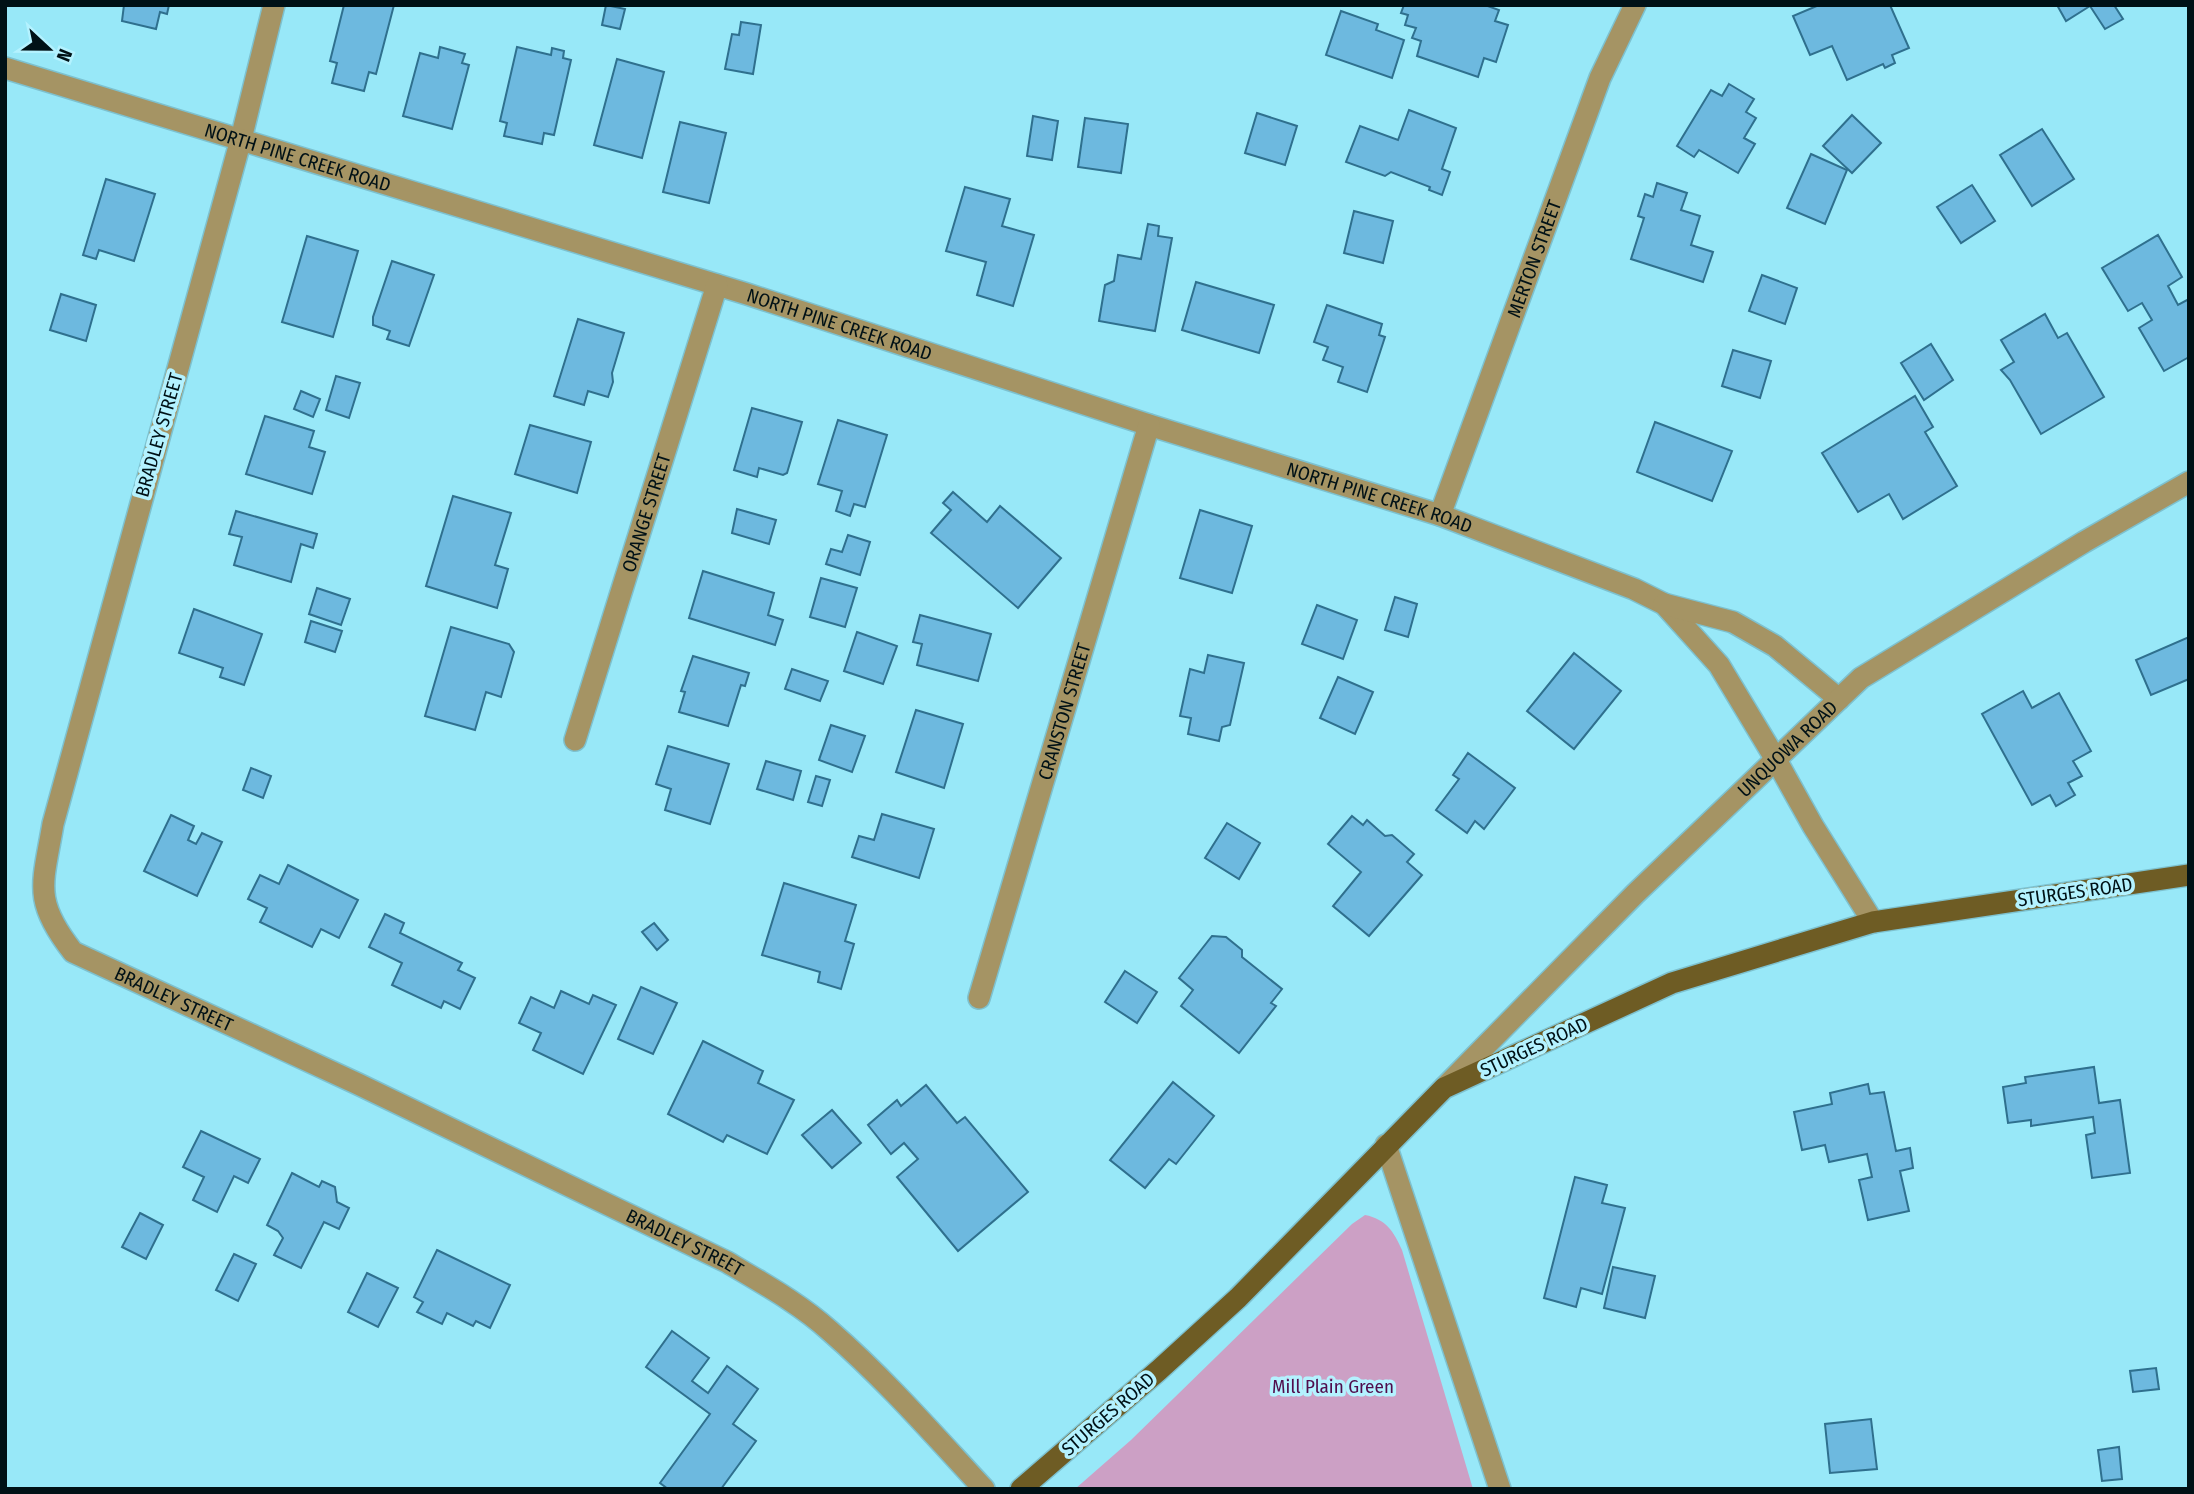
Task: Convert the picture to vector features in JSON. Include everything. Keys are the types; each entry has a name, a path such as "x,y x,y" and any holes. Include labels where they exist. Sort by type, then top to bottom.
{"main road":[{"name":"STURGES ROAD","path":"1021,1489 1238,1298 1444,1088 1672,983 1872,922 2189,875"}],"street":[{"name":"BRADLEY STREET","path":"274,5 242,139 53,824 43,896 48,915 73,952 358,1084 727,1262 785,1296 830,1330 984,1489"},
{"name":"MERTON STREET","path":"1440,515 1600,78 1635,5"},
{"name":"NORTH PINE CREEK ROAD","path":"5,68 717,285 1149,425 1440,515 1634,589 1664,604 1733,622 1775,646 1839,699"},
{"name":"ORANGE STREET","path":"575,740 717,285"},
{"name":"CRANSTON STREET","path":"979,998 1149,425"},
{"name":"UNQUOWA ROAD","path":"1444,1088 1635,894 1861,678 2084,542 2189,482"},
{"name":"NORTH PINE CREEK ROAD","path":"1664,604 1719,665 1872,922"},
{"path":"1386,1145 1500,1489"}],"green space":[{"name":"Mill Plain Green","path":"1365,1215 1388,1227 1402,1250 1473,1489 1075,1489 1131,1440 1352,1224"}],"building":[{"path":"124,5 169,5 167,14 160,12 156,29 122,21"},
{"path":"344,5 394,5 376,74 369,72 364,91 332,83 337,63 330,61"},
{"path":"606,5 625,9 620,29 602,25"},
{"path":"1404,5 1485,5 1499,10 1495,21 1508,25 1496,62 1484,58 1478,77 1417,56 1421,41 1412,38 1416,28 1405,25 1408,15 1401,13"},
{"path":"1819,5 1890,5 1909,48 1892,55 1895,63 1885,68 1883,64 1847,80 1832,46 1810,55 1793,16"},
{"path":"2057,5 2114,5 2123,19 2105,29 2090,6 2066,21"},
{"path":"1341,11 1378,24 1376,30 1404,40 1392,78 1326,55"},
{"path":"741,22 761,25 753,74 725,69 732,34 739,35"},
{"path":"440,47 465,54 462,63 469,65 452,129 403,116 420,53 438,58"},
{"path":"517,47 551,55 552,48 564,51 563,58 571,60 554,135 544,133 542,144 504,136 507,123 500,121"},
{"path":"617,59 664,72 642,158 594,145"},
{"path":"1729,84 1754,99 1746,112 1756,118 1744,138 1755,144 1738,173 1699,150 1694,157 1677,146 1711,90 1722,96"},
{"path":"1409,110 1456,128 1442,169 1450,172 1442,195 1429,190 1430,187 1391,172 1385,176 1346,162 1360,126 1398,140"},
{"path":"1257,113 1297,126 1285,165 1245,153"},
{"path":"1852,115 1881,143 1852,173 1823,146"},
{"path":"1033,116 1058,121 1052,160 1027,156"},
{"path":"1085,118 1128,124 1121,173 1078,167"},
{"path":"680,122 726,133 709,203 663,192"},
{"path":"2042,129 2074,179 2032,206 2000,155"},
{"path":"1811,154 1847,170 1825,224 1787,208"},
{"path":"106,179 155,194 134,261 99,250 96,259 83,255"},
{"path":"1657,183 1687,193 1681,210 1700,216 1691,245 1713,252 1703,282 1631,259 1644,218 1638,216 1645,194 1653,197"},
{"path":"1972,185 1995,221 1961,243 1937,207"},
{"path":"965,187 1010,199 1002,226 1034,235 1013,306 977,295 986,262 946,251"},
{"path":"1354,211 1393,221 1383,263 1344,253"},
{"path":"1148,224 1159,226 1158,236 1172,238 1155,331 1099,321 1105,285 1114,281 1118,255 1141,259"},
{"path":"2158,235 2182,277 2168,286 2178,305 2189,299 2189,357 2164,371 2139,328 2152,320 2142,303 2128,311 2102,268"},
{"path":"307,236 358,251 333,337 282,322"},
{"path":"392,261 434,275 409,346 387,339 390,331 373,325 373,317"},
{"path":"1762,275 1797,288 1785,324 1749,311"},
{"path":"1196,282 1274,305 1259,353 1182,330"},
{"path":"61,294 96,305 86,341 50,330"},
{"path":"1327,305 1382,324 1379,335 1385,337 1367,392 1338,382 1343,367 1323,360 1328,347 1314,342"},
{"path":"2045,314 2058,338 2067,333 2104,397 2041,434 2010,380 2001,370 2014,362 2001,340"},
{"path":"578,319 624,333 608,397 588,391 584,405 554,396"},
{"path":"1931,344 1953,380 1924,400 1901,363"},
{"path":"1733,350 1771,361 1760,398 1722,386"},
{"path":"336,376 360,383 349,418 326,410"},
{"path":"301,391 320,399 313,417 294,409"},
{"path":"1915,396 1933,427 1925,432 1957,486 1903,519 1889,494 1858,512 1822,453"},
{"path":"752,408 802,422 787,473 783,475 759,468 757,477 734,470"},
{"path":"265,416 314,431 309,447 325,452 312,494 246,474"},
{"path":"838,420 887,435 865,507 854,504 850,516 836,511 842,491 818,484"},
{"path":"1655,422 1732,451 1712,501 1637,472"},
{"path":"530,425 591,442 577,493 515,474"},
{"path":"953,492 987,522 1000,506 1061,558 1018,608 931,533 951,510 943,503"},
{"path":"453,496 511,513 495,565 508,569 497,608 426,586"},
{"path":"737,509 776,520 769,544 732,533"},
{"path":"1200,510 1252,526 1232,593 1180,578"},
{"path":"236,511 317,534 313,548 301,544 291,582 234,565 242,537 229,534"},
{"path":"848,535 870,542 860,575 826,564 831,549 842,552"},
{"path":"703,571 774,593 768,615 783,620 775,645 689,618"},
{"path":"821,578 857,588 845,627 810,617"},
{"path":"317,588 350,599 341,625 309,614"},
{"path":"1395,597 1417,604 1408,637 1385,630"},
{"path":"1317,605 1357,620 1343,659 1302,644"},
{"path":"194,609 262,634 244,685 220,677 223,668 179,653"},
{"path":"920,615 991,634 978,681 917,665 922,644 913,642"},
{"path":"311,621 342,631 335,652 305,642"},
{"path":"451,627 509,644 514,652 501,697 486,692 475,730 425,716"},
{"path":"857,632 897,646 883,684 844,671"},
{"path":"2189,637 2189,679 2151,695 2136,660"},
{"path":"1574,653 1621,691 1574,749 1527,711"},
{"path":"1208,655 1244,663 1230,725 1222,727 1219,741 1188,734 1191,718 1180,716 1190,669 1204,673"},
{"path":"693,656 749,673 745,686 741,685 728,726 679,712 685,692 681,691"},
{"path":"792,669 828,681 820,701 785,689"},
{"path":"1338,677 1373,692 1355,734 1320,718"},
{"path":"2023,691 2032,708 2059,693 2091,751 2073,761 2082,776 2068,783 2075,795 2056,806 2050,795 2032,805 1982,714"},
{"path":"916,710 963,724 944,788 896,772"},
{"path":"831,725 865,736 852,772 819,760"},
{"path":"668,746 729,764 710,824 665,810 671,789 656,784"},
{"path":"1468,753 1515,788 1484,829 1475,821 1467,833 1436,810 1459,779 1453,775"},
{"path":"766,761 801,771 793,800 757,789"},
{"path":"251,768 271,776 263,798 243,790"},
{"path":"816,776 830,780 822,806 808,802"},
{"path":"882,814 934,829 919,878 852,857 859,836 874,840"},
{"path":"171,815 194,826 188,840 196,844 202,833 222,842 197,896 144,871"},
{"path":"1352,816 1363,825 1367,820 1385,836 1392,835 1414,854 1407,862 1422,875 1369,936 1333,906 1361,872 1328,844"},
{"path":"1227,823 1260,843 1239,879 1205,858"},
{"path":"288,865 358,900 339,938 321,929 312,947 260,922 267,908 248,899 260,875 279,884"},
{"path":"784,883 856,905 845,941 854,944 841,989 818,982 820,972 762,955"},
{"path":"385,914 404,923 400,933 462,963 458,970 475,978 460,1009 444,1001 441,1008 392,985 402,963 369,947"},
{"path":"654,923 668,940 657,950 642,932"},
{"path":"1212,936 1226,937 1242,950 1242,957 1282,989 1271,1003 1276,1006 1239,1053 1181,1006 1193,990 1179,978"},
{"path":"1125,971 1157,992 1137,1023 1105,1002"},
{"path":"641,987 677,1003 653,1054 618,1039"},
{"path":"561,991 589,1004 593,995 616,1005 583,1074 533,1050 541,1033 519,1023 531,997 554,1008"},
{"path":"703,1041 763,1071 758,1083 794,1100 767,1154 727,1135 723,1142 668,1114"},
{"path":"2094,1067 2099,1103 2120,1100 2130,1173 2092,1178 2086,1135 2095,1133 2093,1117 2031,1126 2031,1120 2008,1123 2003,1087 2026,1083 2025,1077"},
{"path":"1173,1082 1214,1116 1176,1164 1169,1159 1145,1188 1110,1160"},
{"path":"1868,1084 1870,1094 1884,1092 1896,1151 1910,1148 1913,1168 1900,1171 1909,1211 1868,1220 1859,1180 1872,1177 1867,1154 1829,1162 1825,1145 1802,1150 1794,1112 1832,1104 1830,1093"},
{"path":"926,1085 957,1123 965,1117 1028,1192 958,1251 897,1177 918,1159 904,1143 891,1154 868,1125 897,1100 901,1106"},
{"path":"832,1110 861,1143 832,1168 802,1135"},
{"path":"201,1131 260,1159 248,1183 234,1176 217,1212 193,1200 204,1177 183,1167"},
{"path":"292,1173 319,1187 322,1181 335,1187 337,1202 349,1208 339,1229 324,1222 301,1268 274,1255 283,1238 278,1231 267,1225"},
{"path":"1575,1177 1607,1185 1602,1203 1625,1208 1602,1294 1581,1288 1576,1307 1544,1298"},
{"path":"140,1213 163,1225 146,1259 122,1247"},
{"path":"437,1250 510,1285 490,1328 476,1321 473,1326 447,1313 442,1324 417,1312 423,1302 414,1297"},
{"path":"234,1254 256,1264 238,1301 216,1290"},
{"path":"1613,1267 1655,1276 1645,1318 1604,1308"},
{"path":"367,1273 398,1288 378,1327 348,1312"},
{"path":"672,1331 709,1358 692,1381 708,1393 727,1366 758,1389 733,1424 756,1441 721,1489 668,1489 660,1483 710,1414 646,1367"},
{"path":"2156,1368 2159,1389 2133,1392 2130,1371"},
{"path":"1871,1419 1877,1469 1830,1473 1825,1424"},
{"path":"2119,1447 2122,1479 2102,1481 2098,1450"}]}
